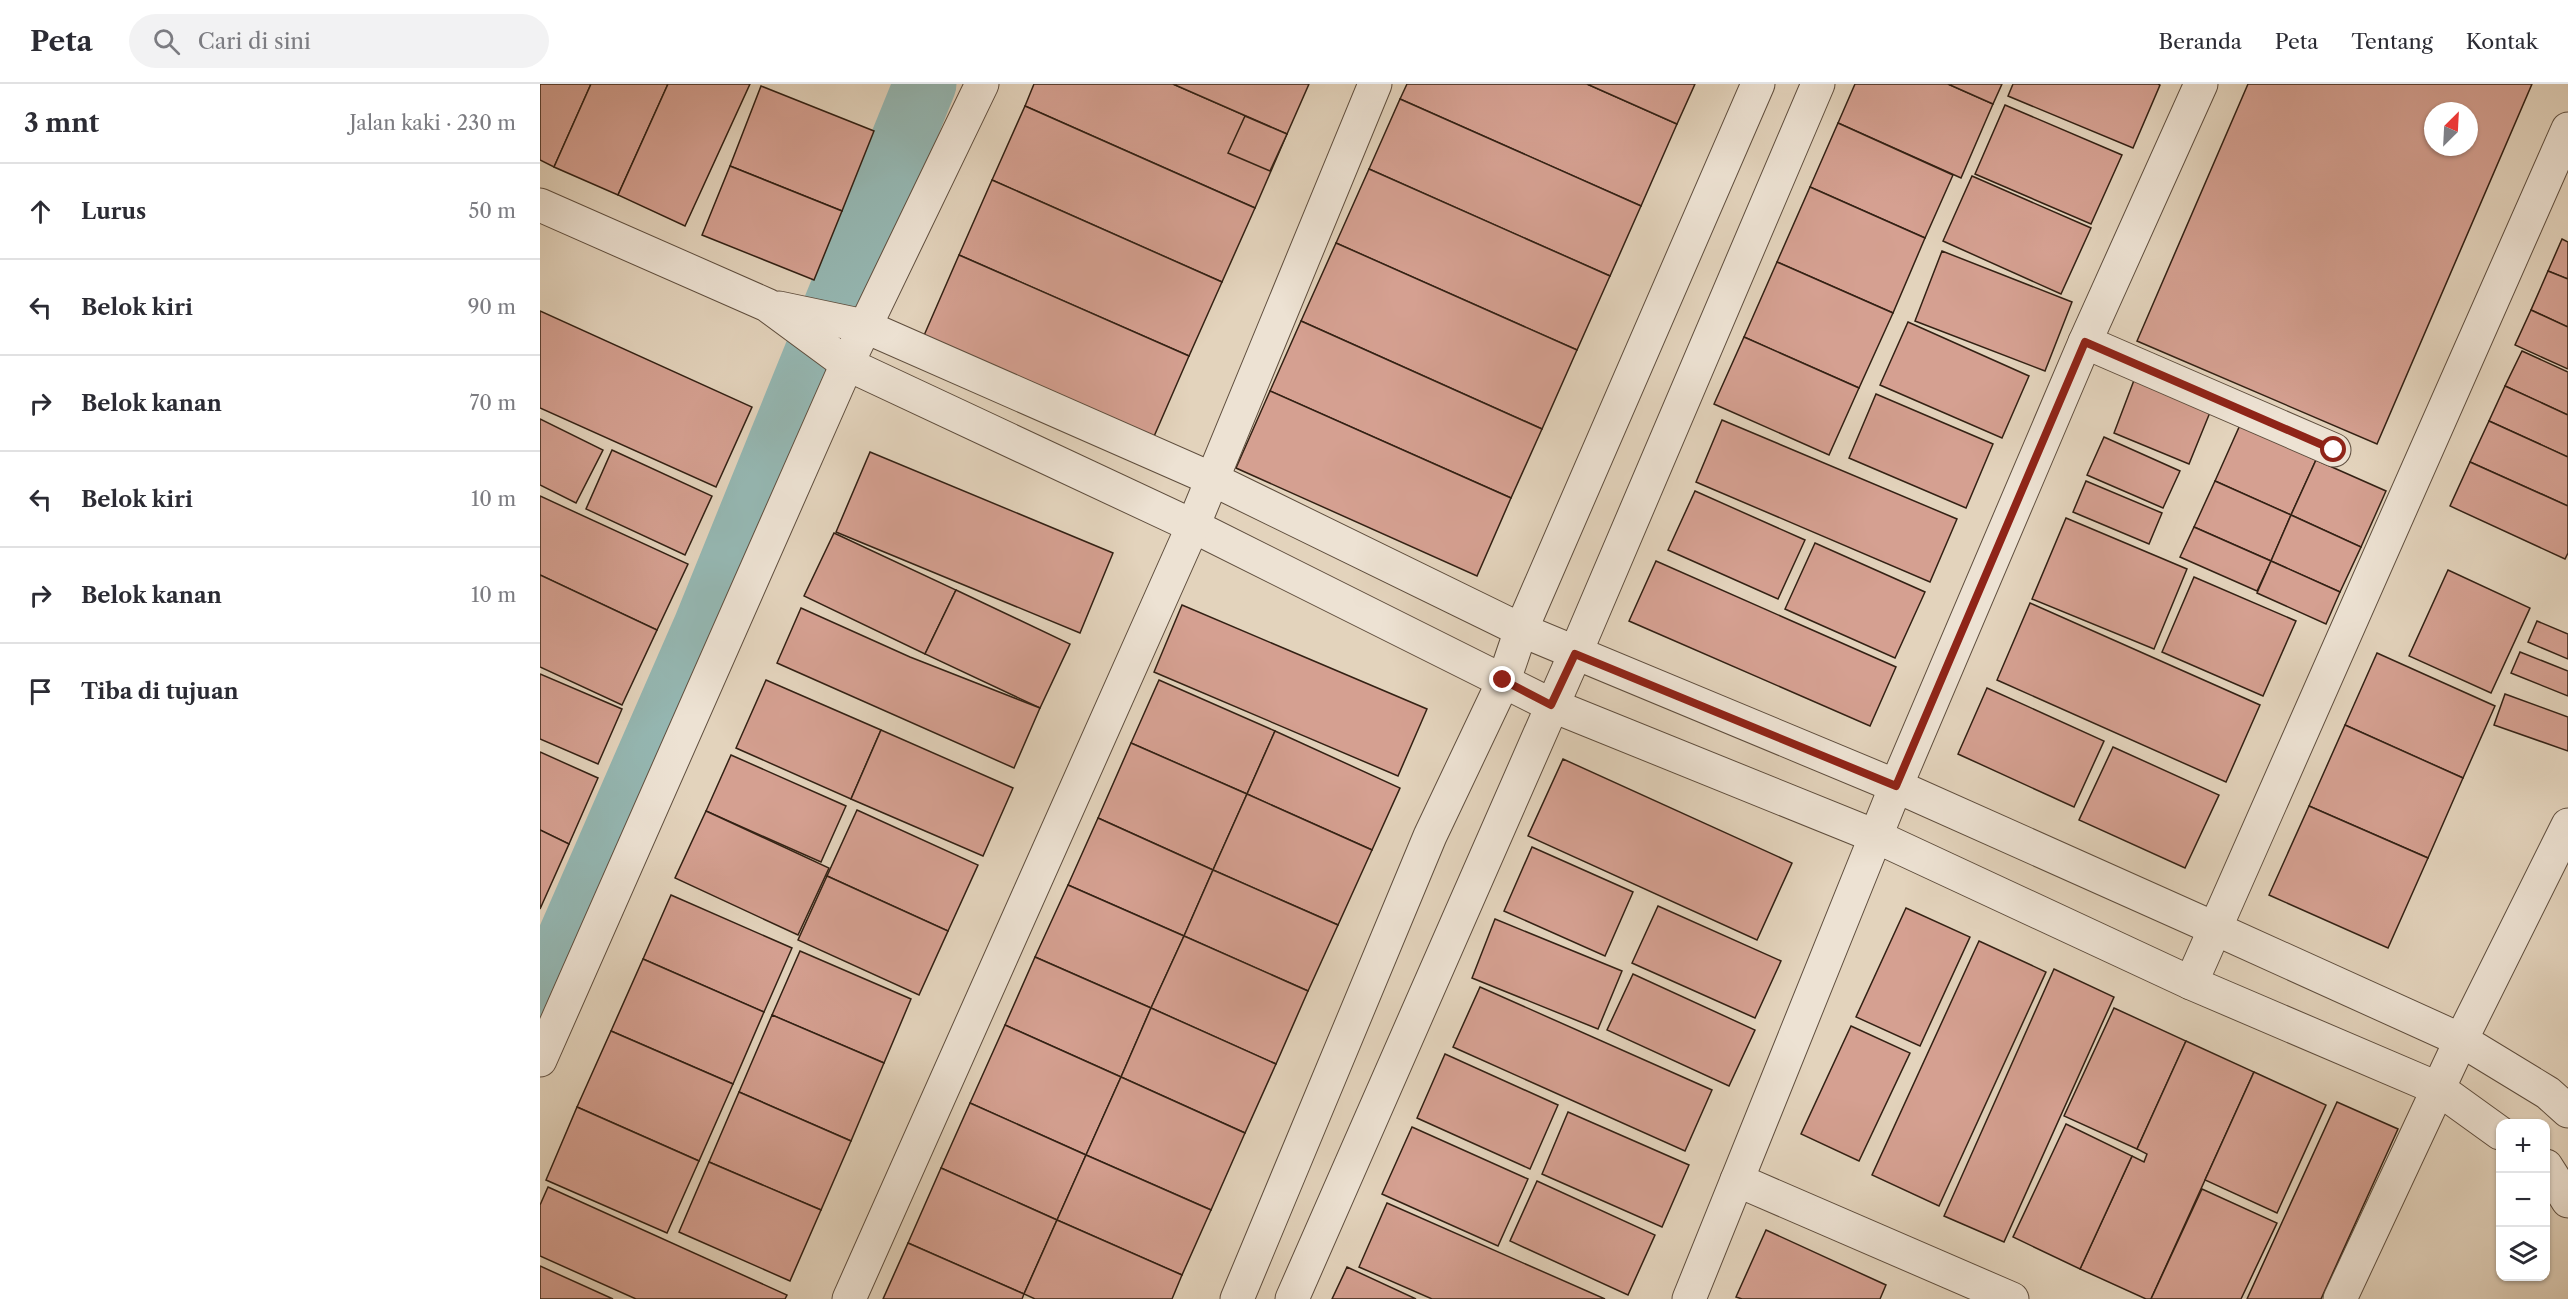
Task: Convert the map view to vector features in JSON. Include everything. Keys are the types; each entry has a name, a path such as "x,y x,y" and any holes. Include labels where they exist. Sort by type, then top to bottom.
{"street":[{"path":"540,1060 864,326 982,84"},
{"path":"849,1299 1192,526 1375,84"},
{"path":"1237,1299 1430,836 1503,680 1521,630 1758,84"},
{"path":"1292,1299 1575,654 1818,84"},
{"path":"1689,1299 1896,786 2085,342 2200,84"},
{"path":"2191,983 2568,129"},
{"path":"540,204 766,305 864,326 1212,479 1521,630 1896,786 2461,1041 2548,1093 2568,1111"},
{"path":"766,305 847,364 1192,526 1551,705 1875,836 2191,983 2439,1089 2496,1130"},
{"path":"2085,342 2334,450"},
{"path":"2340,1299 2461,1041 2568,825"},
{"path":"1294,1164 1342,1186"},
{"path":"2550,1172 2568,1201"},
{"path":"1737,1180 2012,1299"}],"building":[{"path":"540,84 591,84 554,167 540,160"},
{"path":"591,84 668,84 618,195 554,167"},
{"path":"668,84 750,84 685,226 618,195"},
{"path":"1034,84 1173,84 1287,134 1255,208 1025,106"},
{"path":"1173,84 1309,84 1287,134"},
{"path":"1407,84 1587,84 1677,124 1641,206 1400,99"},
{"path":"1587,84 1695,84 1677,124"},
{"path":"1855,84 1948,84 1993,104 1961,178 1838,123"},
{"path":"1948,84 2002,84 1993,104"},
{"path":"2013,84 2160,85 2133,148 2008,96"},
{"path":"2248,84 2532,84 2377,444 2137,341"},
{"path":"761,86 874,131 842,211 730,166"},
{"path":"1400,99 1641,206 1610,276 1369,169"},
{"path":"2005,105 2122,155 2091,224 1975,174"},
{"path":"1025,106 1255,208 1222,282 992,180"},
{"path":"1245,116 1287,134 1270,171 1228,153"},
{"path":"1838,123 1953,175 1925,238 1810,187"},
{"path":"730,166 842,211 814,280 702,235"},
{"path":"1369,169 1610,276 1577,350 1336,243"},
{"path":"1972,176 2091,228 2061,294 1943,241"},
{"path":"992,180 1222,282 1189,356 959,255"},
{"path":"1810,187 1925,238 1893,313 1777,262"},
{"path":"2562,239 2568,242 2568,279 2548,271"},
{"path":"1336,243 1577,350 1542,429 1301,321"},
{"path":"1942,251 2072,302 2045,371 1915,321"},
{"path":"959,255 1189,356 1152,441 922,340"},
{"path":"1777,262 1893,313 1859,388 1744,337"},
{"path":"2548,271 2568,279 2568,327 2531,310"},
{"path":"2531,310 2568,327 2568,369 2515,345"},
{"path":"540,311 752,407 716,487 540,408"},
{"path":"1301,321 1542,429 1511,498 1270,391"},
{"path":"1908,322 2029,376 2002,438 1880,385"},
{"path":"1744,337 1859,388 1829,455 1714,404"},
{"path":"2522,351 2568,372 2568,415 2505,386"},
{"path":"2136,375 2213,405 2189,464 2114,433"},
{"path":"2505,386 2568,415 2568,457 2489,421"},
{"path":"1270,391 1511,498 1477,576 1236,468"},
{"path":"1876,394 1993,444 1966,508 1849,458"},
{"path":"540,419 603,450 576,503 540,485"},
{"path":"1722,420 1957,519 1930,582 1696,482"},
{"path":"2489,421 2568,457 2568,506 2470,462"},
{"path":"2240,425 2316,460 2291,515 2215,481"},
{"path":"2104,437 2180,471 2163,508 2087,475"},
{"path":"612,450 712,496 685,555 586,509"},
{"path":"870,452 1113,553 1080,633 836,532"},
{"path":"2316,460 2386,491 2361,547 2291,515"},
{"path":"2470,462 2568,506 2568,553 2565,559 2450,506"},
{"path":"2086,481 2162,513 2149,544 2073,512"},
{"path":"2215,481 2291,515 2271,561 2194,527"},
{"path":"1695,491 1805,540 1778,599 1668,550"},
{"path":"540,496 688,564 657,630 540,575"},
{"path":"2291,515 2361,547 2340,592 2271,561"},
{"path":"2066,518 2187,569 2154,649 2032,599"},
{"path":"2194,527 2271,561 2257,591 2180,557"},
{"path":"834,533 956,590 925,654 804,596"},
{"path":"1815,543 1925,592 1895,658 1785,609"},
{"path":"1656,561 1896,667 1870,726 1629,621"},
{"path":"2271,561 2340,592 2326,624 2257,593"},
{"path":"2448,570 2530,608 2491,693 2409,656"},
{"path":"540,575 657,630 622,705 540,667"},
{"path":"2194,577 2296,621 2263,696 2162,652"},
{"path":"956,590 1070,644 1040,708 925,654"},
{"path":"2030,603 2260,705 2226,782 1997,680"},
{"path":"1182,605 1427,709 1398,776 1154,672"},
{"path":"801,608 910,657 1040,708 1014,768 777,663"},
{"path":"2537,621 2568,634 2568,659 2528,642"},
{"path":"2520,652 2568,671 2568,696 2511,673"},
{"path":"2377,653 2495,706 2463,778 2345,725"},
{"path":"540,674 622,709 598,764 540,739"},
{"path":"766,680 881,730 851,799 736,748"},
{"path":"1159,680 1275,731 1247,794 1131,743"},
{"path":"1987,688 2104,741 2074,807 1958,754"},
{"path":"2505,694 2568,717 2568,751 2494,725"},
{"path":"2345,725 2463,778 2428,858 2309,806"},
{"path":"881,730 1013,788 983,856 851,799"},
{"path":"1275,731 1400,788 1372,850 1247,794"},
{"path":"1131,743 1247,794 1213,870 1098,818"},
{"path":"2113,747 2219,795 2185,868 2079,820"},
{"path":"540,752 598,778 569,844 540,830"},
{"path":"731,755 846,806 821,862 706,811"},
{"path":"1563,759 1792,863 1757,940 1528,836"},
{"path":"1247,794 1372,850 1338,925 1213,870"},
{"path":"2309,806 2428,858 2388,948 2269,895"},
{"path":"857,810 978,865 948,931 827,876"},
{"path":"706,811 829,868 798,935 675,878"},
{"path":"1098,818 1213,870 1184,936 1068,885"},
{"path":"540,830 569,844 540,909"},
{"path":"1532,847 1633,892 1605,956 1504,911"},
{"path":"1213,870 1338,925 1308,991 1184,936"},
{"path":"827,876 948,931 919,995 798,940"},
{"path":"1068,885 1184,936 1151,1008 1035,957"},
{"path":"671,895 792,948 764,1012 643,959"},
{"path":"1658,906 1781,961 1755,1018 1632,963"},
{"path":"1906,908 1970,937 1920,1046 1856,1017"},
{"path":"1495,919 1622,971 1598,1029 1472,978"},
{"path":"1184,936 1308,991 1276,1064 1151,1008"},
{"path":"1979,941 2046,972 1939,1206 1872,1175"},
{"path":"800,951 911,999 884,1063 772,1015"},
{"path":"1035,957 1151,1008 1121,1077 1005,1025"},
{"path":"643,959 764,1012 733,1084 611,1031"},
{"path":"2054,969 2114,997 2004,1242 1944,1216"},
{"path":"1633,974 1755,1030 1729,1086 1607,1030"},
{"path":"1480,987 1712,1090 1685,1151 1453,1047"},
{"path":"1151,1008 1276,1064 1245,1133 1121,1077"},
{"path":"2114,1008 2186,1041 2137,1149 2064,1116"},
{"path":"772,1015 884,1063 851,1141 739,1092"},
{"path":"1005,1025 1121,1077 1086,1155 970,1103"},
{"path":"1851,1026 1910,1053 1859,1161 1801,1134"},
{"path":"611,1031 733,1084 699,1161 577,1107"},
{"path":"2186,1041 2254,1072 2151,1299 2146,1299 2080,1269 2132,1156 2144,1162 2147,1154 2137,1149"},
{"path":"1445,1054 1558,1105 1530,1169 1417,1118"},
{"path":"2254,1072 2326,1105 2277,1213 2205,1180"},
{"path":"1121,1077 1245,1133 1211,1210 1086,1155"},
{"path":"739,1092 851,1141 821,1210 709,1162"},
{"path":"2337,1102 2398,1129 2321,1299 2247,1299"},
{"path":"970,1103 1086,1155 1057,1220 941,1168"},
{"path":"577,1107 699,1161 667,1233 546,1180"},
{"path":"1568,1112 1689,1165 1662,1227 1542,1174"},
{"path":"2066,1124 2132,1156 2080,1269 2013,1237"},
{"path":"1412,1127 1528,1179 1498,1246 1382,1194"},
{"path":"1086,1155 1211,1210 1182,1275 1057,1220"},
{"path":"709,1162 821,1210 790,1281 679,1232"},
{"path":"941,1168 1057,1220 1024,1294 908,1243"},
{"path":"1537,1181 1655,1235 1628,1295 1510,1241"},
{"path":"548,1187 787,1295 785,1299 636,1299 540,1256 540,1205"},
{"path":"2202,1189 2277,1223 2241,1299 2151,1299"},
{"path":"1387,1203 1605,1299 1432,1299 1359,1267"},
{"path":"1057,1220 1182,1275 1172,1299 1035,1299 1024,1294"},
{"path":"1766,1230 1886,1285 1880,1299 1742,1299 1736,1297"},
{"path":"908,1243 1024,1294 1022,1299 883,1299"},
{"path":"540,1266 613,1299 540,1299"},
{"path":"1347,1267 1416,1299 1332,1299"}],"waterway":[{"path":"540,1004 705,626 925,84"}],"route":[{"path":"1503,680 1551,705 1575,654 1896,786 2085,342 2334,450"}]}
